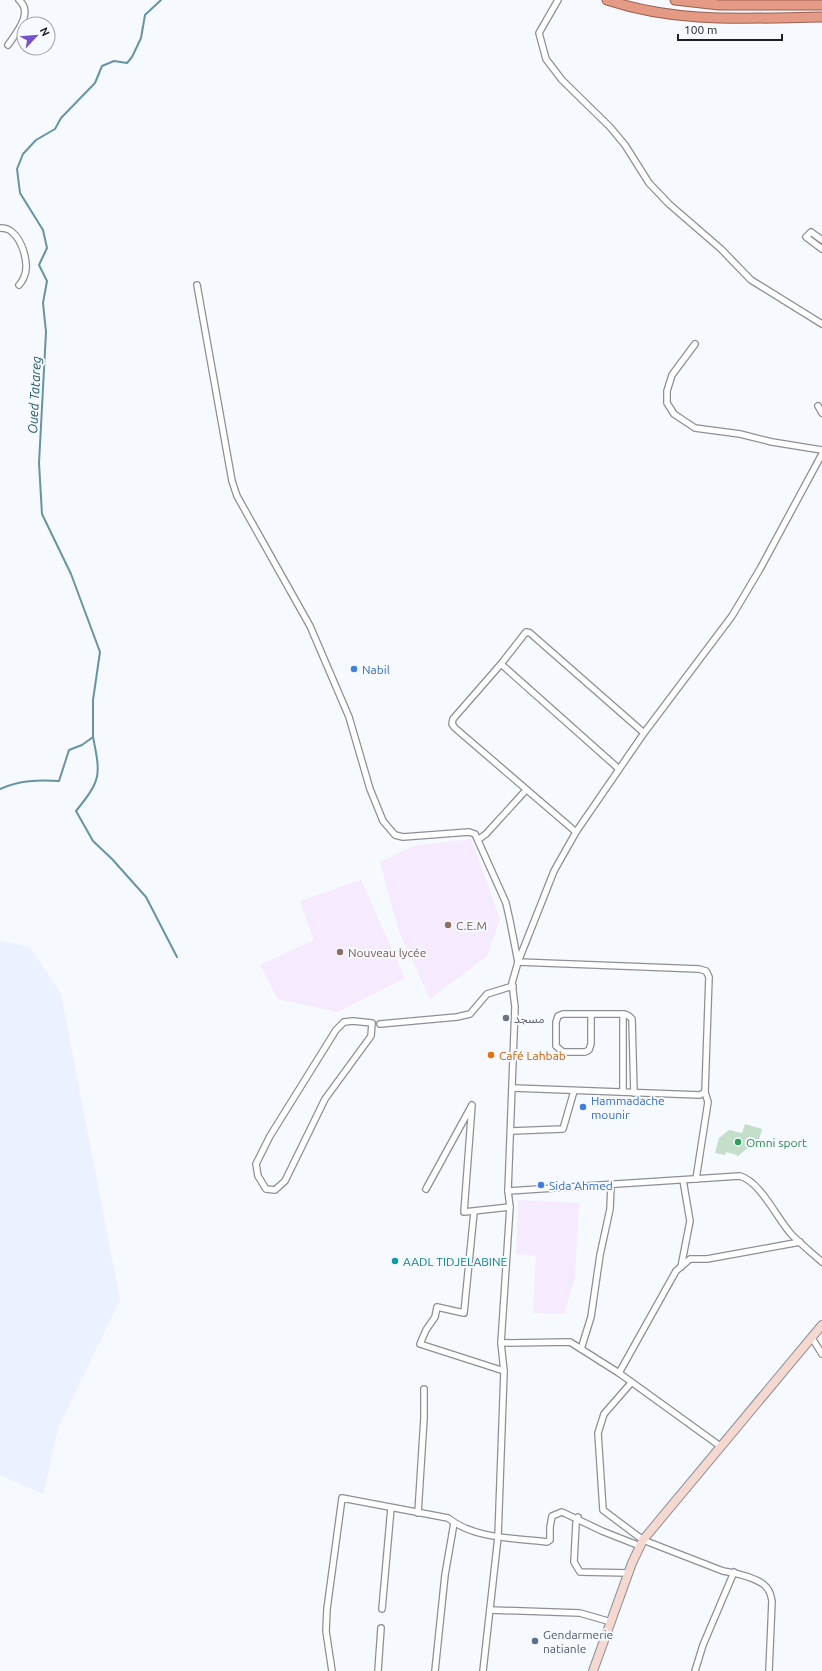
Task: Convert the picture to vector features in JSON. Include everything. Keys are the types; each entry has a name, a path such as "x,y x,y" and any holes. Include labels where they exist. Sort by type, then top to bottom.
{"highway":[{"path":"607,0 626,6 689,18 822,17"},
{"path":"675,0 719,5 822,5"}],"main road":[{"path":"593,1671 629,1573 642,1543 720,1446 822,1325"}],"street":[{"path":"8,45 22,24 25,15 24,8 19,0"},
{"path":"558,0 539,33 546,59 562,80 610,127 625,145 649,183 669,204 721,249 751,280 822,324"},
{"path":"0,228 14,232 22,249 26,269 24,278 19,285"},
{"path":"822,240 811,232 806,236 806,239 822,249"},
{"path":"197,285 232,481 237,496 310,626 349,717 370,788 383,821 395,835 402,837 469,832 475,834 506,903 518,962"},
{"path":"696,344 672,375 670,380 667,391 667,403 674,414 695,428 740,434 772,442 822,450"},
{"path":"818,406 822,413"},
{"path":"483,1671 498,1537 504,1371 500,1343 510,1207 508,1191 515,1007 513,986 518,962 554,871 576,832 644,734 732,616 764,562 822,454"},
{"path":"576,832 455,728 452,724 453,720 501,664 523,634 530,632 644,734"},
{"path":"501,664 619,769"},
{"path":"478,839 486,834 526,790"},
{"path":"518,962 699,969 706,971 709,977 705,1092 708,1102 696,1179"},
{"path":"380,1024 457,1017 470,1014 487,994 513,986"},
{"path":"591,1014 591,1044 589,1050 585,1052 562,1052 556,1046 556,1022 558,1016 563,1014 591,1014 623,1014 629,1016 632,1019 634,1093"},
{"path":"623,1014 623,1092"},
{"path":"353,1021 372,1023 371,1036 325,1099 285,1181 275,1190 266,1189 258,1176 256,1164 270,1136 336,1030 344,1022 353,1021"},
{"path":"513,1088 700,1095 705,1092"},
{"path":"511,1131 563,1129 574,1091"},
{"path":"426,1190 472,1105 464,1212 510,1207"},
{"path":"508,1191 683,1180 723,1176 748,1178 783,1224 822,1262"},
{"path":"681,1266 690,1221 683,1180"},
{"path":"581,1349 591,1317 600,1255 610,1209 611,1185"},
{"path":"474,1212 464,1312 438,1307 435,1317 426,1330 420,1344 504,1371"},
{"path":"619,1373 676,1271 690,1259 707,1259 800,1242"},
{"path":"812,1338 822,1354"},
{"path":"500,1343 570,1342 619,1373 630,1383 720,1446"},
{"path":"630,1383 604,1414 598,1433 603,1510 642,1543"},
{"path":"418,1513 424,1389"},
{"path":"332,1671 326,1631 327,1609 342,1498 448,1518 459,1527 498,1537 547,1542 550,1540 550,1527 554,1515 562,1512 578,1518 602,1531 723,1571 734,1572 764,1584 770,1591 773,1616 769,1671"},
{"path":"382,1609 390,1508"},
{"path":"578,1518 576,1523 574,1562 580,1572 629,1573"},
{"path":"435,1671 445,1575 454,1523"},
{"path":"695,1671 703,1645 734,1572"},
{"path":"490,1610 580,1613 611,1622"},
{"path":"378,1671 381,1628"}],"shaded area":[{"name":"C.E.M","path":"471,839 500,919 487,956 430,999 399,931 380,862 413,846"},
{"name":"Nouveau lycée","path":"361,880 405,978 337,1012 278,999 260,965 314,940 300,901"},
{"path":"0,941 30,947 61,994 120,1300 59,1426 43,1494 0,1475"},
{"path":"518,1200 579,1203 575,1277 564,1314 533,1313 536,1256 516,1254"}],"green space":[{"name":"Omni sport","path":"745,1124 762,1129 757,1148 750,1146 737,1157 737,1155 726,1152 725,1155 715,1153 719,1138 729,1130 742,1133"}],"waterway":[{"name":"Oued Tatareg","path":"0,789 29,781 59,781 69,750 82,745 93,737 93,700 100,652 71,574 42,514 39,463 46,332 43,303 47,281 39,265 47,248 43,230 20,193 17,169 23,154 36,140 55,129 61,118 95,83 102,66 114,61 127,63 132,57 141,38 145,15 161,0"},
{"path":"93,737 98,769 97,777 90,792 76,811 93,841 112,859 146,897 177,957"}],"place":[{"name":"Nabil","path":"354,669"},
{"name":"C.E.M","path":"448,925"},
{"name":"Nouveau lycée","path":"340,952"},
{"name":"مسجد","path":"506,1018"},
{"name":"Café Lahbab","path":"491,1055"},
{"name":"Hammadache mounir","path":"583,1107"},
{"name":"Omni sport","path":"738,1142"},
{"name":"Sida Ahmed","path":"541,1185"},
{"name":"AADL TIDJELABINE","path":"395,1261"},
{"name":"Gendarmerie natianle","path":"535,1641"}]}
